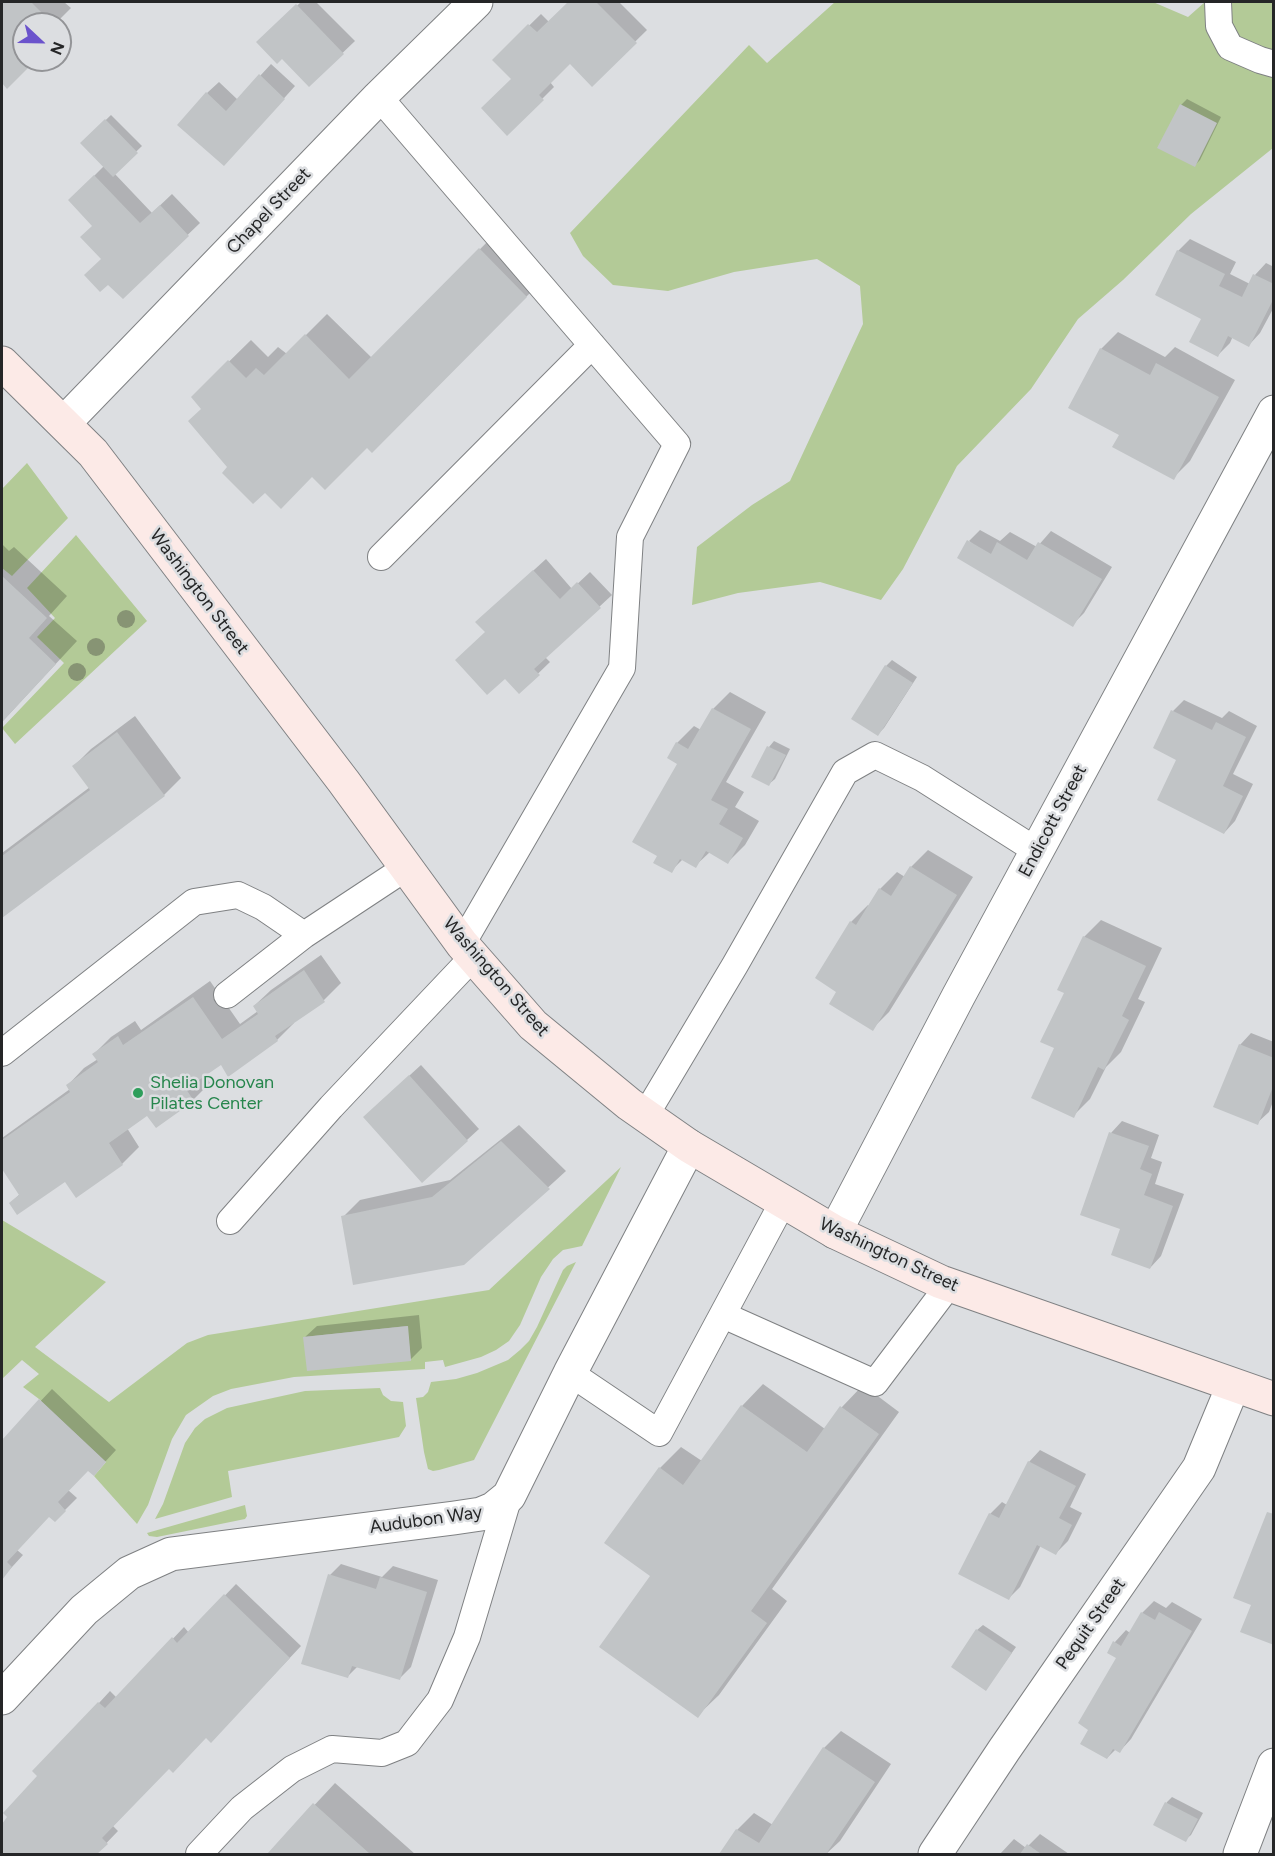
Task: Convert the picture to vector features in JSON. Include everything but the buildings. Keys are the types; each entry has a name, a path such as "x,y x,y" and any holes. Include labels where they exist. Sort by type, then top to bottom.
{"main road":[{"name":"Washington Street","path":"3,367 93,453 468,950 533,1024 645,1116 689,1146 835,1232 949,1285 1274,1400"}],"street":[{"name":"Chapel Street","path":"64,423 379,97 476,2"},
{"name":"Endicott Street","path":"835,1232 959,995 1274,412"},
{"name":"Audubon Way","path":"2,1698 84,1610 129,1573 171,1554 481,1514 493,1509 509,1496 570,1373 689,1146"},
{"name":"Pequit Street","path":"935,1854 1199,1468 1233,1386"},
{"path":"1240,1854 1274,1765"}],"lane":[{"path":"1218,2 1220,26 1230,47 1274,64"},
{"path":"230,1221 468,950 622,668 630,537 677,444 379,97"},
{"path":"381,557 592,345"},
{"path":"645,1116 741,955 845,772 875,755 922,778 1037,851"},
{"path":"227,995 304,935 406,867"},
{"path":"2,1053 194,902 238,896 263,907 304,935"},
{"path":"570,1373 659,1433 783,1202"},
{"path":"723,1315 875,1383 949,1285"},
{"path":"199,1854 242,1808 292,1769 332,1749 382,1753 407,1743 440,1700 467,1637 509,1496"}],"green space":[{"path":"835,2 1153,2 1188,17 1205,2 1273,2 1273,148 1191,214 1123,280 1078,319 1031,389 957,466 903,569 881,600 820,582 738,593 692,605 697,547 752,505 790,481 863,324 860,286 817,259 734,272 668,291 613,285 583,256 570,233 749,45 767,63"},
{"path":"27,463 68,518 12,576 2,568 2,489"},
{"path":"76,535 147,621 15,744 2,728 64,663 37,637 55,618 27,588"},
{"path":"621,1167 582,1246 563,1250 553,1259 541,1277 520,1325 509,1341 481,1357 445,1367 443,1360 425,1362 425,1369 294,1377 231,1389 213,1396 186,1415 172,1439 148,1505 137,1524 94,1476 106,1462 39,1399 23,1387 39,1374 22,1360 2,1379 2,1220 106,1282 35,1347 109,1402 187,1343 208,1335 489,1290","holes":["407,1326 411,1361 303,1337"]},
{"path":"576,1262 474,1460 439,1470 428,1469 416,1398 423,1397 428,1392 431,1382 456,1379 477,1373 508,1360 520,1350 529,1341 537,1327 563,1270"},
{"path":"380,1388 383,1395 391,1401 403,1402 406,1426 399,1437 228,1471 232,1497 155,1519 163,1504 185,1443 195,1428 205,1419 227,1408 305,1391"},
{"path":"245,1505 247,1516 245,1519 157,1537 149,1536 147,1533"}],"place":[{"name":"Shelia Donovan Pilates Center","path":"138,1093"}]}
